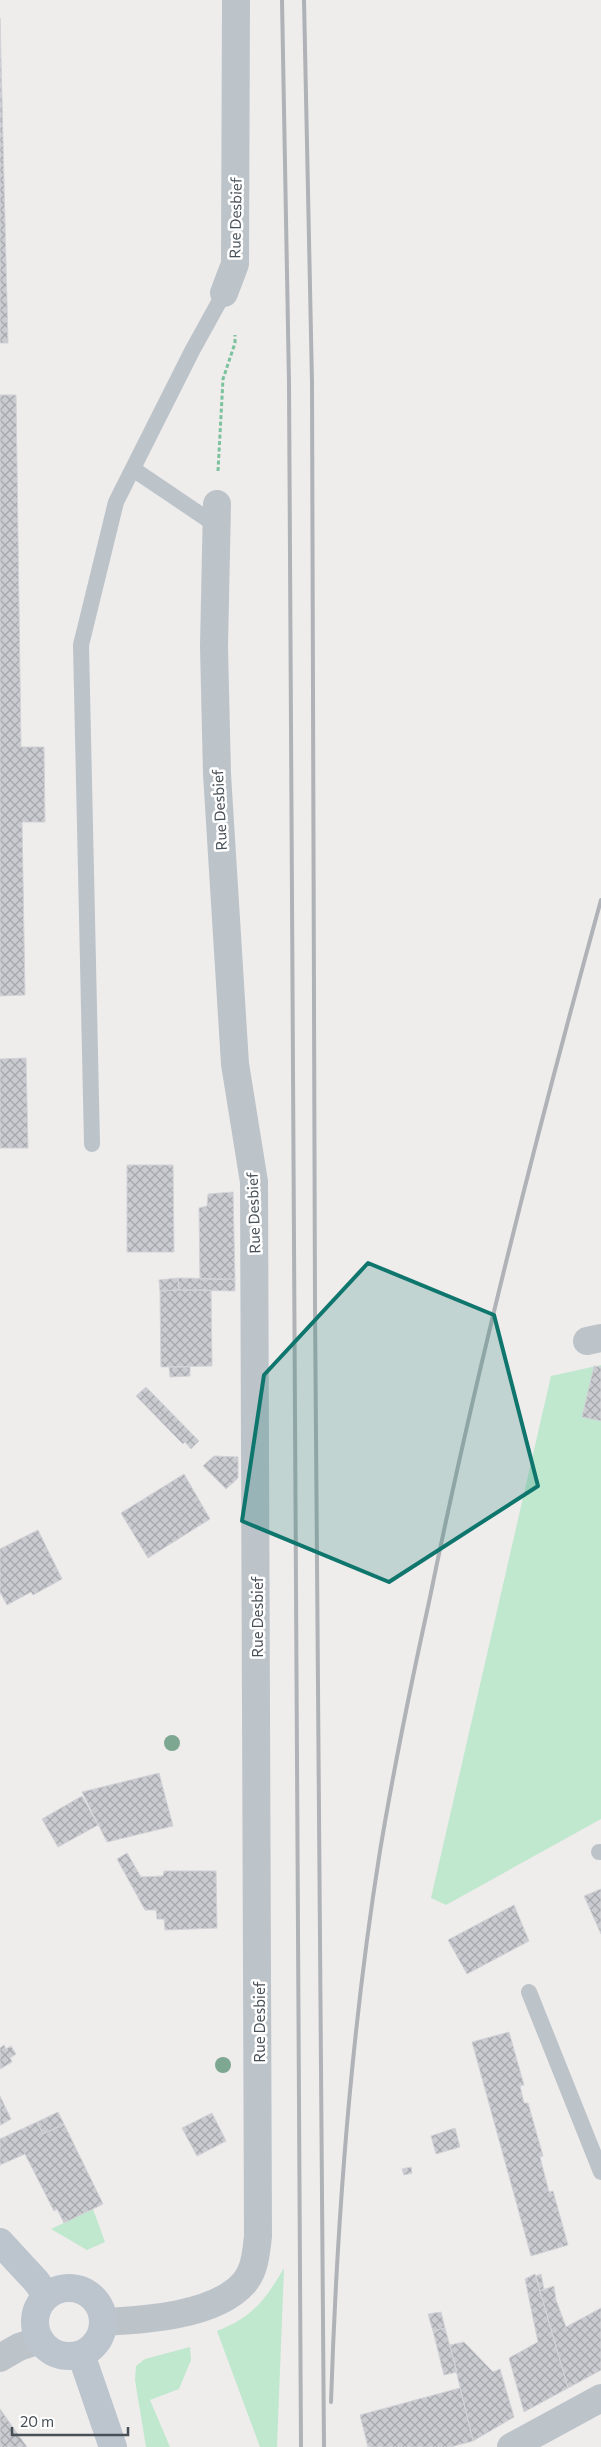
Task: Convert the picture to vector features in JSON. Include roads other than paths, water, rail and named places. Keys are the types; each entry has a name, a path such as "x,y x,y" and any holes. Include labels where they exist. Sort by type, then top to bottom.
{"main road":[{"path":"0,2242 36,2280 47,2296"},
{"path":"69,2288 91,2295 97,2303 103,2322 97,2341 81,2354 70,2356 58,2355 48,2349 40,2340 36,2331 36,2312 47,2296 57,2290 69,2288"},
{"path":"81,2354 113,2447"}],"street":[{"name":"Rue Desbief","path":"224,293 235,264 236,0"},
{"name":"Rue Desbief","path":"103,2322 188,2311 214,2304 234,2292 245,2282 256,2260 258,2236 254,1182 235,1064 217,784 214,647 217,514"},
{"path":"0,2358 19,2347 40,2340"},
{"path":"511,2447 601,2398"}],"lane":[{"path":"92,1144 81,645 116,502 192,351 224,293"},
{"path":"133,469 217,514"},
{"path":"529,1992 601,2172"}],"railway":[{"path":"282,0 289,383 301,2447"},
{"path":"304,0 312,383 315,1308 324,2447"},
{"path":"331,2402 341,2195 353,2056 370,1919 385,1820 409,1695 467,1425 531,1162 601,900"}]}
